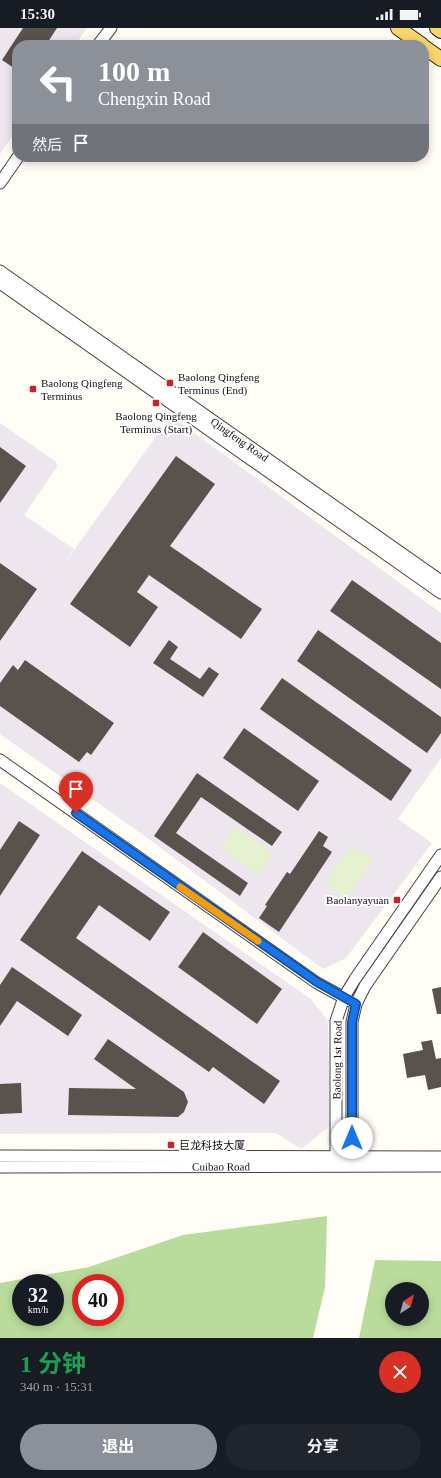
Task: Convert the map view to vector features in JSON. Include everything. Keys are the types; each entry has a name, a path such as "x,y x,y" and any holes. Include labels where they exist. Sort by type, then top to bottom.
{"main road":[{"path":"398,28 415,40"},
{"path":"437,28 441,31"},
{"path":"429,50 441,59"}],"street":[{"path":"102,40 110,28"},
{"path":"0,183 15,162"},
{"name":"Qingfeng Road","path":"0,270 441,581"},
{"name":"Qingfeng Road","path":"0,283 441,593"},
{"path":"0,760 317,982 356,1004"},
{"name":"Baolong 1st Road","path":"336,1157 336,1021 344,997 361,969 441,855"},
{"name":"Baolong 1st Road","path":"352,1157 352,1022 356,1004 368,981 441,877"},
{"name":"Cuibao Road","path":"0,1156 441,1157"},
{"path":"336,1157 344,1166 352,1157"},
{"name":"Cuibao Road","path":"0,1167 441,1166"}],"shaded area":[{"path":"0,28 87,28 79,40 12,40 12,136 0,154"},
{"path":"171,416 441,613 441,758 398,819 432,843 346,958 323,969 146,837 0,734 0,423 56,462 57,467 24,515 74,549 58,572"},
{"path":"0,783 311,999 328,1021 330,1126 301,1149 276,1133 0,1134"}],"green space":[{"path":"236,827 273,853 258,875 220,848"},
{"path":"352,845 374,860 347,898 325,882"},
{"path":"327,1216 325,1287 313,1338 0,1338 0,1283 12,1281 12,1326 64,1326 64,1274 50,1274 89,1267 183,1235"},
{"path":"375,1260 441,1261 441,1338 359,1338"}],"building":[{"path":"23,28 57,28 49,40 15,40"},
{"path":"12,45 12,67 2,60"},
{"path":"0,447 26,466 0,503"},
{"path":"176,456 215,484 170,546 262,609 241,639 149,575 137,592 158,607 130,647 70,604"},
{"path":"0,563 37,589 0,641"},
{"path":"352,580 441,643 441,689 330,611"},
{"path":"318,630 441,717 441,733 427,753 297,661"},
{"path":"169,640 178,647 170,659 200,679 209,667 219,674 203,697 153,663"},
{"path":"25,660 114,723 91,755 87,752 79,762 0,706 0,683 13,665 18,670"},
{"path":"282,678 412,770 391,801 260,709"},
{"path":"244,728 319,781 298,811 223,758"},
{"path":"197,773 282,832 272,846 201,797 176,833 248,883 240,896 154,836"},
{"path":"19,821 40,835 0,896 0,850"},
{"path":"319,831 328,837 323,846 332,852 279,932 259,918 267,906 265,905 287,872 290,874"},
{"path":"82,851 170,912 150,941 99,905 76,938 280,1081 264,1104 213,1067 209,1072 20,940"},
{"path":"203,932 282,989 257,1024 178,967"},
{"path":"12,967 82,1015 68,1036 17,1001 0,1026 0,985"},
{"path":"441,987 441,1014 437,1014 432,989"},
{"path":"108,1039 184,1092 188,1102 184,1112 178,1117 68,1115 69,1088 136,1089 94,1059"},
{"path":"432,1040 436,1059 441,1058 441,1087 428,1090 425,1075 407,1078 403,1054 423,1050 421,1042"},
{"path":"21,1083 22,1113 0,1114 0,1084"}],"slow traffic":[{"path":"180,887 258,941"}],"place":[{"name":"Baolong Qingfeng Terminus (End)","path":"170,383"},
{"name":"Baolong Qingfeng Terminus","path":"33,389"},
{"name":"Baolong Qingfeng Terminus (Start)","path":"156,403"},
{"name":"Baolanyayuan","path":"397,900"},
{"name":"巨龙科技大厦","path":"171,1145"}],"route":[{"path":"76,813 322,986 356,1004 352,1022 352,1138"}]}
